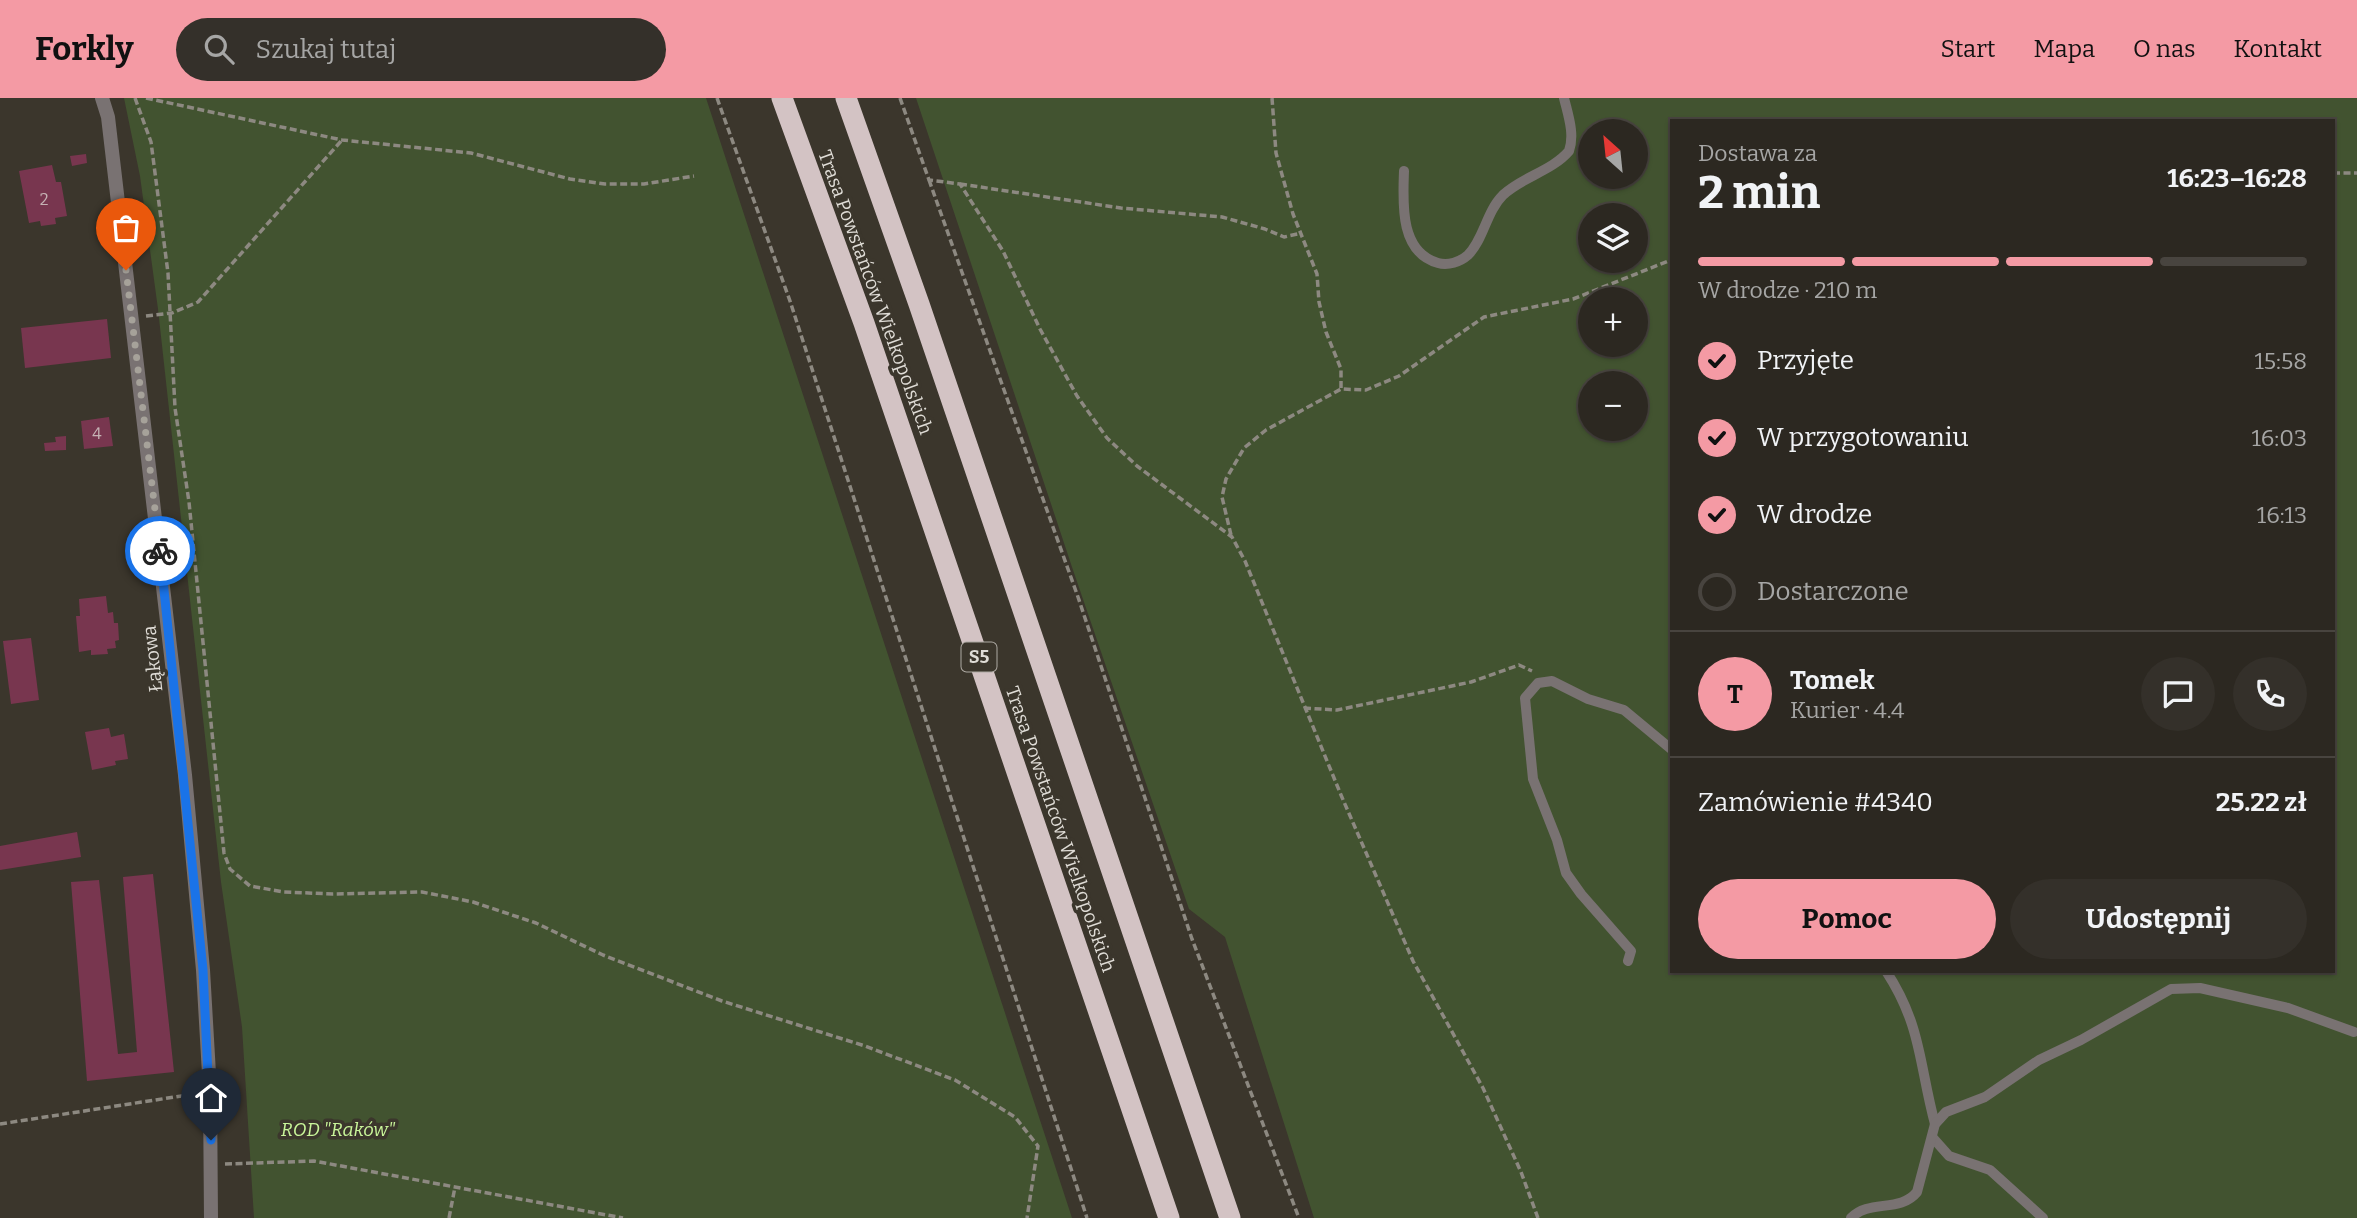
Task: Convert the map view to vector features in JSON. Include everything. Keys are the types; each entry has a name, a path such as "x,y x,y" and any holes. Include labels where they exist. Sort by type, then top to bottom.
{"highway":[{"name":"Trasa Powstańców Wielkopolskich","path":"782,98 878,362 1169,1218"},
{"name":"Trasa Powstańców Wielkopolskich","path":"846,98 919,304 1230,1218"}],"street":[{"name":"Łąkowa","path":"102,98 107,117 132,318 185,775 203,970 210,1091 211,1218"}],"lane":[{"path":"1404,171 1403,199 1412,241 1422,254 1437,263 1453,264 1461,260 1476,244 1500,198 1569,151 1571,131 1564,98"},
{"path":"1628,961 1631,951 1566,873 1557,840 1536,792 1524,704 1527,693 1538,682 1552,681 1588,699 1624,710 1670,748"},
{"path":"1851,1218 1864,1209 1902,1203 1913,1197 1917,1192 1933,1138 1935,1124 1924,1065 1912,1022 1887,973"},
{"path":"1935,1124 1946,1112 1985,1097 2039,1060 2131,1013 2171,989 2200,988 2288,1008 2354,1032"},
{"path":"1933,1138 1949,1156 1990,1170 2043,1218"}],"path":[{"path":"135,98 150,142 172,313 175,408 189,502 224,853 230,869 250,886 284,891 333,894 422,892 473,902 536,923 603,955 722,1001 865,1046 955,1080 1015,1117 1038,1146 1027,1218"},
{"path":"146,98 342,140 471,153 570,179 605,184 644,184 694,176"},
{"path":"717,98 790,301 1087,1218"},
{"path":"900,98 1077,597 1192,939 1299,1218"},
{"path":"1272,98 1276,153 1293,214 1317,274 1319,302 1326,332 1341,369 1341,389"},
{"path":"132,318 172,313 198,302 342,140"},
{"path":"2335,173 2357,173"},
{"path":"929,180 1122,208 1222,216 1284,237 1301,233"},
{"path":"960,184 1003,251 1040,329 1077,396 1107,438 1137,466 1232,537"},
{"path":"1538,1218 1521,1172 1483,1088 1413,961 1304,708 1245,561 1232,537 1222,497 1226,479 1244,448 1266,430 1341,389 1366,390 1399,376 1484,317 1573,299 1670,260"},
{"path":"1304,708 1337,710 1471,682 1519,665 1531,669 1538,682"},
{"path":"0,1124 210,1091"},
{"path":"211,1164 314,1161 624,1218"},
{"path":"449,1218 455,1187"}],"green space":[{"name":"ROD \"Raków\"","path":"124,98 706,98 1072,1218 254,1218 242,1027 221,882 158,309 140,176"},
{"path":"916,98 2357,98 2357,1218 1314,1218 1225,937 1189,909"}],"building":[{"path":"86,154 87,163 72,166 70,156"},
{"path":"52,165 56,182 61,182 67,216 55,218 56,224 41,226 40,221 29,223 19,171"},
{"path":"107,319 111,358 25,368 21,328"},
{"path":"109,417 113,446 84,449 81,421"},
{"path":"66,436 66,450 45,451 44,443 56,442 55,437"},
{"path":"106,596 108,613 113,612 114,623 118,623 119,640 115,641 116,648 107,649 108,654 91,655 91,650 79,652 76,616 80,616 79,599"},
{"path":"31,638 39,700 11,704 3,641"},
{"path":"109,728 111,737 124,734 128,759 115,761 116,765 92,770 85,732"},
{"path":"77,832 81,857 0,870 0,846"},
{"path":"153,874 174,1072 87,1081 71,882 99,880 118,1054 137,1052 123,877"}],"way so far":[{"path":"126,270 160,551"}],"route":[{"path":"160,551 203,970 211,1140"}]}
